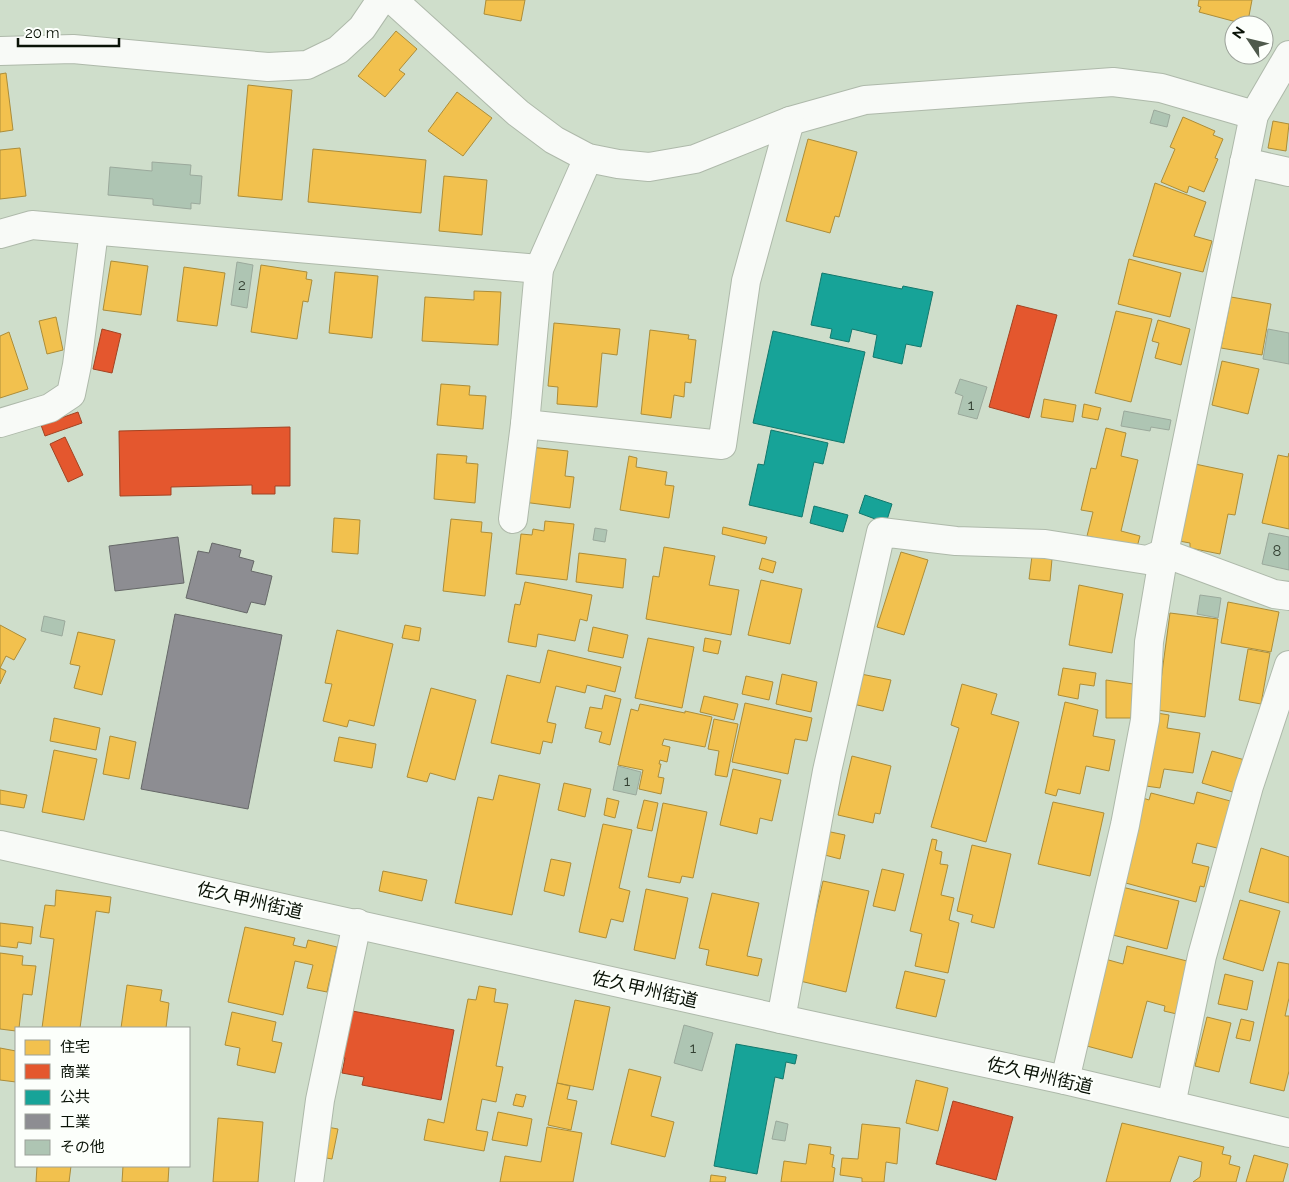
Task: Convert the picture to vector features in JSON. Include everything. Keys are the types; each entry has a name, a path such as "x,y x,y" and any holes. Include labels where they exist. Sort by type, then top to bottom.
{"street":[{"path":"0,50 73,49 268,67 307,64 338,50 362,28 381,0"},
{"path":"393,0 518,113 554,140 588,158 618,164 649,167 695,159 790,121 865,100 1113,82 1161,88 1254,115"},
{"path":"1065,1080 1125,825 1143,730 1149,642 1164,553 1254,115 1289,55"},
{"path":"525,424 722,445 746,281 790,121"},
{"path":"513,519 525,424 539,269 588,158"},
{"path":"1244,162 1289,172"},
{"path":"0,234 32,225 539,269"},
{"path":"0,423 50,408 71,394 77,365 94,231"},
{"path":"781,1019 827,771 881,532 956,541 1045,544 1147,560 1164,553 1274,594 1289,596"},
{"path":"1171,1105 1202,956 1250,786 1289,665"},
{"name":"佐久甲州街道","path":"0,845 781,1019 1065,1080 1289,1133"},
{"path":"309,1182 320,1100 357,923"}],"building: 住宅":[{"path":"486,0 525,0 521,21 484,14"},
{"path":"1199,0 1252,0 1249,15 1224,15 1224,19 1199,12 1201,7 1198,6"},
{"path":"396,31 417,49 399,70 405,74 385,97 358,76"},
{"path":"6,73 13,130 0,132 0,74"},
{"path":"248,85 292,90 282,200 238,196"},
{"path":"457,92 492,118 463,156 428,131"},
{"path":"1183,117 1215,131 1213,135 1223,139 1215,158 1218,159 1204,192 1189,186 1187,193 1161,182 1175,149 1170,147"},
{"path":"1273,121 1289,124 1286,151 1268,148"},
{"path":"808,139 857,152 839,217 835,216 830,233 786,221"},
{"path":"20,148 26,196 0,199 0,150"},
{"path":"313,149 426,160 421,213 308,202"},
{"path":"444,176 487,180 482,235 439,231"},
{"path":"1155,183 1206,202 1194,236 1212,241 1203,272 1133,256"},
{"path":"1129,259 1181,273 1170,317 1118,304"},
{"path":"111,261 148,266 141,315 103,310"},
{"path":"261,265 307,272 306,279 312,280 308,302 303,301 297,339 251,332"},
{"path":"184,267 225,273 217,326 177,321"},
{"path":"335,272 378,276 372,338 329,333"},
{"path":"474,291 501,292 498,345 422,341 425,297 474,300"},
{"path":"1231,297 1271,304 1262,355 1221,348"},
{"path":"1116,311 1152,319 1131,402 1095,393"},
{"path":"56,317 63,350 47,354 39,321"},
{"path":"1158,320 1190,329 1181,365 1155,358 1159,343 1152,341"},
{"path":"554,323 620,329 617,355 602,353 597,407 557,404 558,387 548,386"},
{"path":"650,330 689,335 688,339 696,340 691,383 685,382 684,397 674,395 671,418 641,414"},
{"path":"9,332 28,389 0,398 0,336"},
{"path":"1222,361 1259,369 1248,414 1212,405"},
{"path":"441,384 470,386 469,395 486,396 483,429 437,425"},
{"path":"1044,399 1076,405 1073,422 1041,417"},
{"path":"1084,404 1101,408 1098,420 1082,417"},
{"path":"1106,428 1126,433 1121,456 1138,460 1121,531 1140,536 1137,547 1087,536 1093,512 1081,510 1091,468 1096,469"},
{"path":"530,447 568,451 565,476 574,477 570,508 523,502"},
{"path":"1289,453 1289,529 1262,523 1278,455 1288,457"},
{"path":"437,454 467,456 466,463 478,464 475,503 434,499"},
{"path":"629,456 637,458 636,467 667,472 665,485 674,486 669,518 620,510"},
{"path":"1195,464 1243,474 1235,515 1228,514 1220,554 1190,548 1190,543 1179,541"},
{"path":"334,518 360,520 358,554 332,552"},
{"path":"451,519 482,522 481,532 492,533 485,596 443,591"},
{"path":"545,521 574,524 567,580 516,574 521,534 532,535 533,529 544,531"},
{"path":"723,527 767,537 765,544 722,534"},
{"path":"664,547 715,556 709,585 739,590 731,635 646,619 653,576 659,577"},
{"path":"901,552 928,560 904,635 877,627"},
{"path":"579,553 626,559 623,588 576,582"},
{"path":"1032,556 1052,559 1050,581 1029,579"},
{"path":"762,558 776,562 773,573 759,569"},
{"path":"761,580 802,589 790,644 748,635"},
{"path":"525,582 592,595 587,621 580,619 575,641 538,634 536,647 508,642 515,604 520,605"},
{"path":"1079,585 1123,594 1112,653 1069,645"},
{"path":"1228,602 1279,612 1271,652 1221,643"},
{"path":"1170,613 1218,619 1205,717 1157,710"},
{"path":"0,625 26,639 14,660 6,656 0,668"},
{"path":"405,625 421,628 419,641 402,638"},
{"path":"593,627 628,635 623,658 588,651"},
{"path":"337,630 393,644 374,726 349,720 347,727 323,721 332,684 325,683"},
{"path":"78,632 115,640 102,695 74,688 80,666 70,664"},
{"path":"648,638 694,647 682,708 635,698"},
{"path":"705,638 721,641 718,654 703,651"},
{"path":"1248,649 1270,653 1261,704 1239,700"},
{"path":"548,650 621,667 615,692 587,685 585,693 556,686 547,722 556,724 552,743 543,741 540,754 491,743 507,675 540,683"},
{"path":"0,668 6,671 0,684"},
{"path":"1063,668 1096,673 1094,686 1080,684 1078,699 1058,695"},
{"path":"782,674 817,682 811,712 776,704"},
{"path":"861,674 891,680 883,711 853,704"},
{"path":"746,676 773,682 769,700 742,694"},
{"path":"1106,680 1133,684 1131,718 1106,718"},
{"path":"962,684 997,694 991,714 1019,722 986,842 931,827 959,728 951,725"},
{"path":"431,688 476,700 455,780 430,773 427,782 407,777"},
{"path":"605,695 621,699 610,745 599,742 602,732 585,728 590,707 602,709"},
{"path":"704,696 738,704 734,720 700,712"},
{"path":"1065,702 1098,710 1093,736 1115,740 1109,771 1086,766 1080,794 1058,789 1056,796 1045,793"},
{"path":"745,703 812,718 807,741 795,739 788,774 732,762"},
{"path":"640,704 712,717 705,747 664,739 662,745 670,747 667,762 660,760 659,764 661,764 658,777 664,778 661,794 639,789 643,770 618,765 631,709 638,711"},
{"path":"1157,713 1169,715 1167,728 1200,733 1193,773 1164,769 1160,788 1146,786"},
{"path":"54,718 100,728 96,750 50,741"},
{"path":"714,719 738,724 727,777 715,775 719,751 708,749"},
{"path":"110,736 136,742 129,779 103,774"},
{"path":"339,737 376,744 372,768 334,761"},
{"path":"54,750 97,759 84,820 42,812"},
{"path":"1212,751 1245,760 1236,793 1202,783"},
{"path":"852,756 891,766 880,814 875,813 873,823 838,815"},
{"path":"733,769 781,780 772,821 760,818 757,834 720,825"},
{"path":"499,775 540,784 512,915 455,903 478,797 493,800"},
{"path":"564,783 591,789 585,817 558,810"},
{"path":"0,790 27,795 24,808 0,804"},
{"path":"1197,792 1234,802 1221,849 1197,843 1192,863 1209,867 1204,887 1200,886 1196,902 1122,882 1143,798 1149,800 1151,793 1194,804"},
{"path":"607,798 619,801 615,818 604,815"},
{"path":"644,800 658,803 652,831 637,828"},
{"path":"1053,802 1104,813 1090,876 1038,864"},
{"path":"663,803 707,812 693,878 682,876 680,883 648,877"},
{"path":"603,824 632,830 619,888 630,891 623,922 611,919 606,938 579,932"},
{"path":"826,831 845,835 840,859 821,854"},
{"path":"932,839 937,840 935,850 942,852 940,864 948,865 941,895 954,898 949,920 959,923 948,973 915,966 922,934 910,931"},
{"path":"972,845 1011,854 994,928 971,922 973,915 957,911"},
{"path":"1261,848 1289,857 1289,903 1249,892"},
{"path":"551,859 571,863 564,896 544,891"},
{"path":"882,869 904,874 895,911 873,906"},
{"path":"383,871 427,880 422,901 379,891"},
{"path":"823,881 869,891 846,992 800,981"},
{"path":"1122,887 1179,901 1167,949 1109,934"},
{"path":"646,889 688,898 675,959 634,950"},
{"path":"56,890 111,897 109,913 96,911 80,1027 42,1027 54,939 40,937 45,905 55,906"},
{"path":"712,893 759,903 747,956 762,959 758,976 706,965 709,950 699,948"},
{"path":"1240,900 1280,911 1263,971 1223,959"},
{"path":"0,923 33,927 31,944 18,942 17,948 0,946"},
{"path":"245,927 295,938 293,945 306,948 308,940 337,947 327,992 307,988 313,965 295,961 283,1015 228,1002"},
{"path":"1127,946 1195,963 1181,1015 1164,1011 1165,1006 1147,1001 1132,1058 1083,1045 1105,959 1123,964"},
{"path":"0,953 23,956 22,965 36,966 32,995 23,994 19,1027 15,1027 15,1031 0,1029"},
{"path":"1278,962 1289,964 1289,998 1285,1016 1289,1016 1289,1071 1284,1091 1250,1083"},
{"path":"905,971 945,980 936,1017 896,1008"},
{"path":"1225,974 1253,981 1247,1010 1218,1004"},
{"path":"127,985 162,990 160,1001 169,1003 166,1027 121,1027"},
{"path":"479,986 496,989 494,1002 508,1004 496,1066 503,1067 496,1102 482,1099 476,1130 488,1132 484,1151 424,1140 428,1119 444,1123 468,999 476,1000"},
{"path":"575,1000 610,1007 593,1090 557,1083"},
{"path":"232,1012 276,1022 272,1041 282,1043 275,1073 237,1065 240,1048 225,1045"},
{"path":"1207,1017 1231,1023 1219,1072 1195,1066"},
{"path":"1241,1019 1254,1022 1250,1041 1236,1038"},
{"path":"0,1048 15,1051 15,1082 0,1080"},
{"path":"629,1069 661,1077 651,1116 674,1122 665,1157 611,1144"},
{"path":"916,1080 948,1088 938,1131 906,1123"},
{"path":"557,1083 570,1086 567,1099 577,1101 571,1130 548,1125"},
{"path":"516,1094 526,1096 523,1107 513,1105"},
{"path":"498,1112 532,1119 527,1146 492,1140"},
{"path":"218,1118 263,1122 258,1182 213,1182"},
{"path":"1122,1123 1224,1147 1222,1154 1231,1156 1229,1164 1240,1167 1236,1182 1193,1182 1200,1177 1202,1162 1179,1156 1170,1182 1106,1182"},
{"path":"862,1124 900,1128 897,1164 886,1162 884,1182 862,1182 862,1178 840,1175 842,1158 858,1159"},
{"path":"327,1127 338,1129 332,1159 321,1157"},
{"path":"547,1127 582,1133 573,1182 500,1182 505,1156 541,1162"},
{"path":"809,1144 831,1147 830,1154 834,1155 832,1167 835,1168 833,1182 781,1182 784,1161 806,1164"},
{"path":"1254,1155 1288,1164 1283,1182 1246,1182"},
{"path":"37,1167 71,1167 69,1182 36,1182"},
{"path":"123,1167 169,1167 168,1182 122,1182"},
{"path":"711,1175 726,1177 725,1182 710,1182"}],"building: 商業":[{"path":"1017,305 1057,315 1029,418 989,407"},
{"path":"102,329 121,334 112,373 93,369"},
{"path":"78,412 82,423 45,436 41,425"},
{"path":"290,427 290,486 275,486 275,494 252,494 252,485 171,487 171,495 120,496 119,431"},
{"path":"65,437 83,475 68,482 50,444"},
{"path":"347,1010 454,1030 441,1100 362,1085 364,1077 342,1073 345,1058 338,1057"},
{"path":"953,1101 1013,1117 996,1180 936,1164"}],"building: 公共":[{"path":"822,273 902,289 903,286 933,292 921,347 906,344 902,364 873,357 877,335 852,329 849,342 830,338 832,329 811,325"},
{"path":"773,331 865,352 844,443 753,423"},
{"path":"771,430 828,443 823,464 814,462 802,517 749,505 758,464 764,465"},
{"path":"865,495 892,504 886,523 859,513"},
{"path":"814,506 848,515 843,532 810,523"},
{"path":"736,1044 797,1055 795,1064 786,1062 783,1079 775,1077 757,1174 714,1166"}],"building: 工業":[{"path":"178,537 184,583 115,591 109,546"},
{"path":"212,543 241,550 239,557 254,561 251,571 272,576 265,605 251,602 247,613 186,598 198,551 209,553"},
{"path":"175,614 282,635 248,809 141,789"}],"building: その他":[{"path":"1154,110 1170,115 1167,127 1150,123"},
{"path":"152,162 191,165 190,175 202,176 200,204 191,203 191,209 153,205 153,199 108,195 110,167 152,171"},
{"path":"237,262 253,265 247,308 231,305"},
{"path":"1268,329 1289,333 1289,364 1263,359"},
{"path":"960,379 987,387 977,419 958,414 963,396 955,393"},
{"path":"1124,411 1171,420 1169,430 1151,427 1150,431 1121,426"},
{"path":"595,528 607,530 605,542 593,540"},
{"path":"1269,533 1289,537 1289,570 1262,564"},
{"path":"1200,595 1221,598 1218,618 1197,614"},
{"path":"44,616 65,621 62,636 41,631"},
{"path":"618,766 641,772 636,795 613,790"},
{"path":"684,1025 713,1033 702,1071 674,1063"},
{"path":"776,1121 788,1124 785,1141 772,1139"}]}
